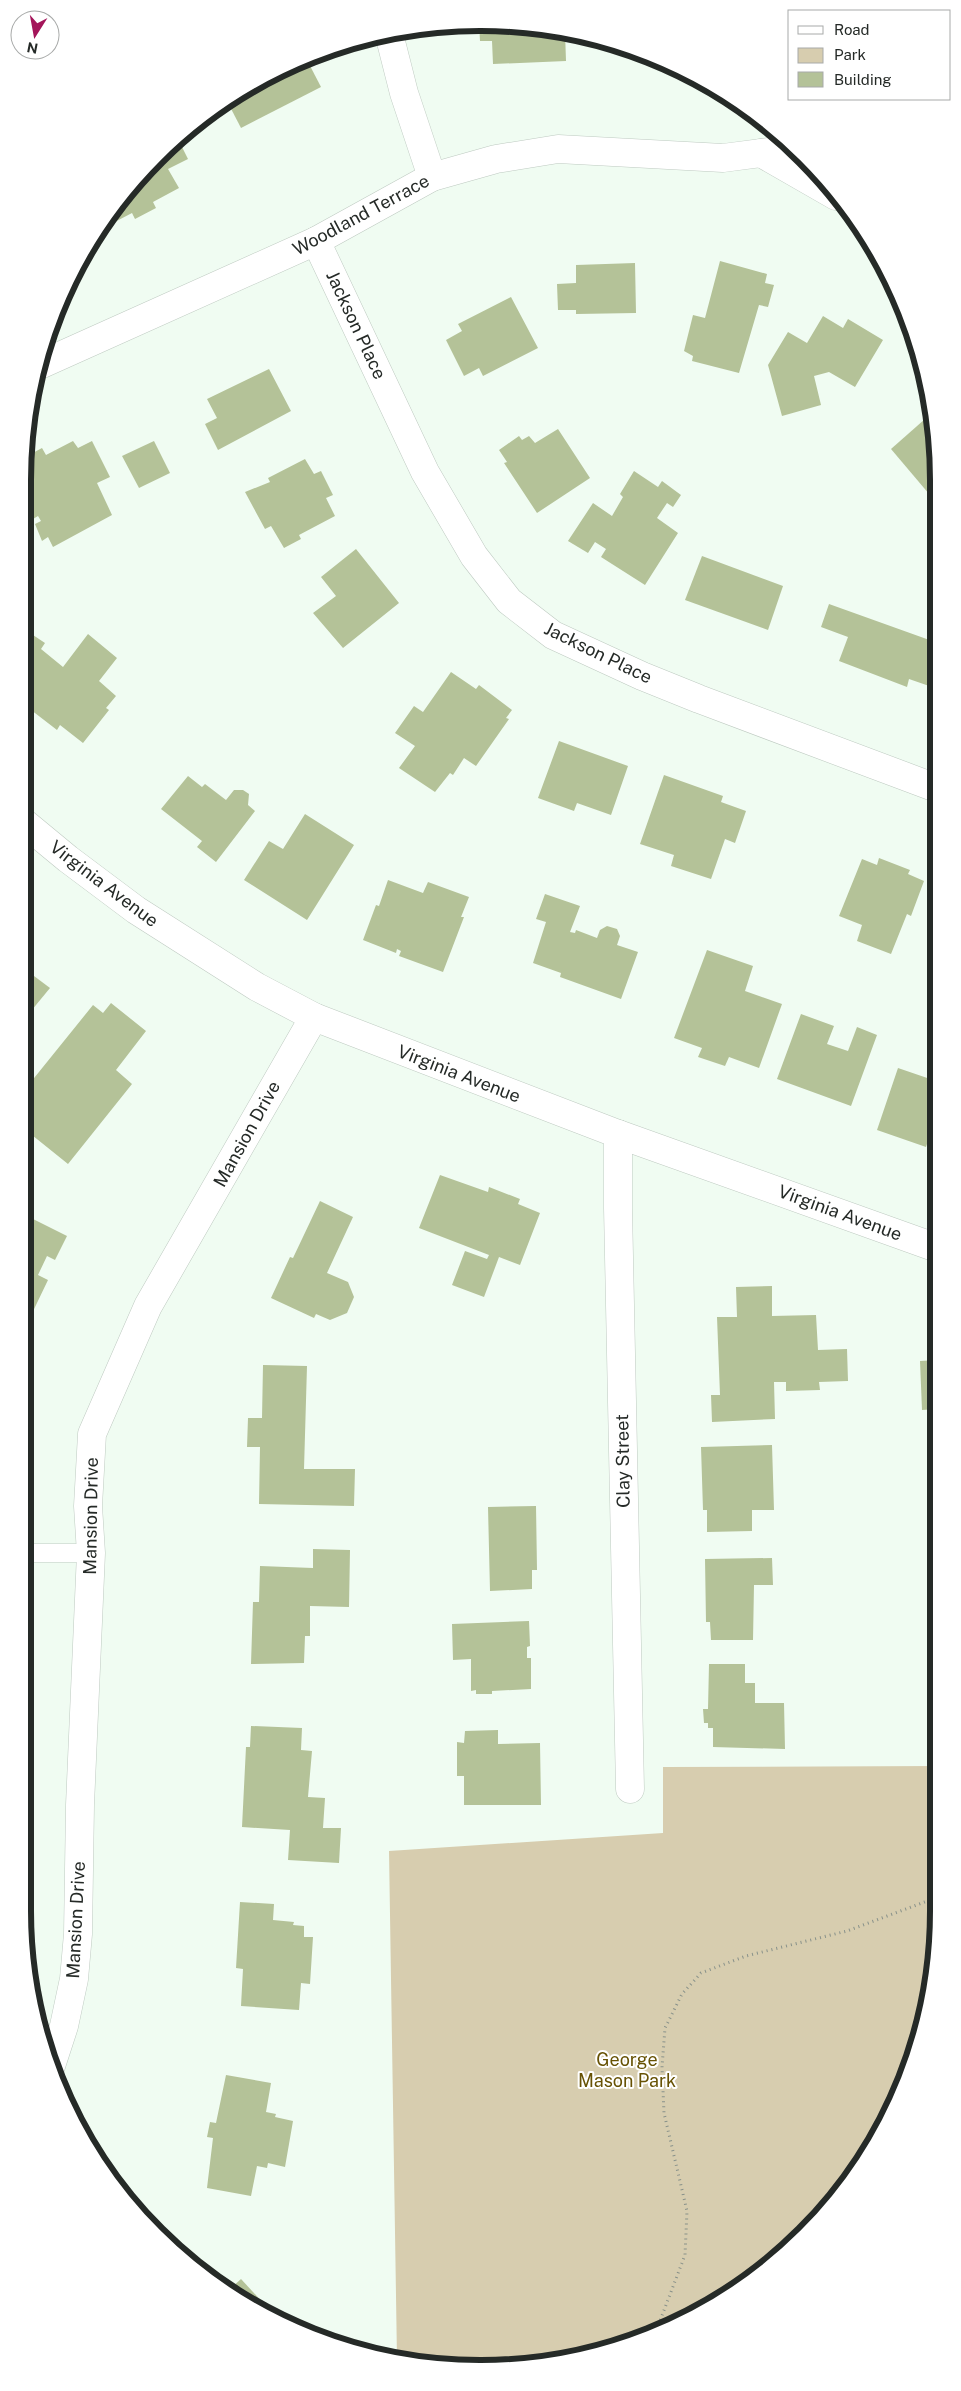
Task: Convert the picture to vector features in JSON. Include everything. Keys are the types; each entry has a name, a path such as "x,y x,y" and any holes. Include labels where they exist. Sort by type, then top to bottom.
{"street":[{"path":"391,41 404,93 432,177"},
{"name":"Woodland Terrace","path":"48,361 316,240 432,177 496,159 558,149 724,158 784,150"},
{"path":"761,153 821,187"},
{"name":"Jackson Place","path":"316,240 425,472 474,556 509,601 553,634 642,676 930,786"},
{"name":"Virginia Avenue","path":"31,828 136,910 257,987 314,1017 618,1134 930,1245"},
{"name":"Mansion Drive","path":"55,2054 64,2026 74,1979 78,1934 80,1805 91,1553 88,1506 92,1434 148,1306 314,1017"},
{"name":"Clay Street","path":"618,1134 630,1789"}],"lane":[{"path":"31,1553 91,1553"}],"path":[{"path":"659,2322 685,2255 687,2211 664,2113 662,2067 665,2028 682,1994 701,1973 737,1960 847,1931 930,1900"}],"green space":[{"name":"George Mason Park","path":"930,1766 930,1910 926,1969 914,2027 896,2082 870,2135 837,2184 818,2207 777,2248 754,2267 705,2300 652,2326 625,2336 568,2351 539,2356 480,2360 451,2359 397,2352 389,1851 663,1833 663,1767"}],"building":[{"path":"480,31 510,32 565,40 566,61 493,64 492,41 480,41"},
{"path":"309,65 321,87 241,128 230,107 256,91"},
{"path":"181,146 188,159 168,169 179,188 153,202 156,208 135,219 132,213 113,223 143,184"},
{"path":"720,261 767,274 765,283 774,285 768,307 759,305 739,373 692,361 693,356 684,351 693,315 705,318"},
{"path":"635,263 636,313 576,314 576,310 558,310 557,284 576,283 576,265"},
{"path":"511,297 538,348 483,376 479,368 464,376 446,340 462,331 458,324"},
{"path":"823,316 843,328 848,319 883,340 855,387 829,372 814,376 821,405 782,416 768,365 788,332 807,343"},
{"path":"269,369 291,411 218,450 205,424 217,418 207,399"},
{"path":"926,420 929,451 930,495 891,449"},
{"path":"558,429 590,478 537,513 504,463 507,462 499,450 519,436 522,440 529,436 535,443"},
{"path":"73,441 78,448 92,441 110,477 97,483 112,515 53,547 48,537 42,541 35,524 41,521 38,516 33,519 31,515 32,453 42,448 46,455"},
{"path":"154,441 170,473 139,488 122,456"},
{"path":"305,459 314,474 321,471 333,495 326,498 335,516 299,535 301,539 284,548 271,526 265,529 245,492 270,482 268,478"},
{"path":"634,471 658,487 662,481 681,495 673,507 667,503 657,518 678,533 645,585 601,557 606,549 595,542 588,553 568,541 593,503 612,516 623,497 620,494"},
{"path":"356,549 399,603 343,648 313,613 336,596 321,577"},
{"path":"702,556 783,586 768,630 685,600"},
{"path":"829,604 930,640 930,686 909,679 907,687 839,661 848,637 821,627"},
{"path":"31,634 45,643 41,649 63,667 88,634 117,658 99,681 116,696 106,708 109,710 83,743 60,725 57,730 31,710"},
{"path":"451,672 476,689 479,685 512,710 506,718 509,719 476,766 464,758 453,775 450,773 435,792 399,768 415,746 395,733 414,706 423,712"},
{"path":"559,741 628,766 611,815 577,803 574,811 538,798"},
{"path":"664,775 723,796 721,802 746,811 735,843 725,839 711,879 671,866 674,855 640,844"},
{"path":"188,776 202,787 205,784 226,800 234,790 243,790 249,794 248,805 255,811 216,862 197,847 202,841 161,809"},
{"path":"305,814 354,845 307,920 244,880 269,841 283,849"},
{"path":"879,858 910,870 908,874 924,881 911,916 907,914 891,954 857,941 862,925 839,916 862,859 877,865"},
{"path":"388,880 423,893 428,882 469,897 461,917 464,917 443,972 399,956 401,951 397,949 396,953 363,940 376,905 379,906"},
{"path":"545,894 580,906 570,932 575,933 576,930 597,938 600,930 607,926 617,929 620,936 617,945 638,952 621,999 560,977 561,973 533,963 546,922 536,919"},
{"path":"707,950 753,966 745,991 782,1004 759,1068 729,1057 725,1066 698,1057 702,1048 674,1038"},
{"path":"31,974 50,988 31,1011"},
{"path":"111,1003 146,1031 116,1070 132,1084 68,1164 31,1134 31,1082 93,1005 103,1013"},
{"path":"801,1014 834,1026 827,1044 848,1051 857,1027 877,1035 851,1106 777,1079"},
{"path":"898,1068 930,1079 930,1145 927,1144 926,1147 877,1130"},
{"path":"440,1175 488,1192 489,1187 520,1199 518,1204 540,1213 520,1265 499,1257 484,1297 452,1285 465,1251 487,1259 489,1255 419,1228"},
{"path":"320,1201 353,1217 327,1273 348,1282 354,1297 347,1313 330,1320 316,1314 314,1318 271,1298 290,1257 293,1258"},
{"path":"31,1218 67,1236 55,1260 47,1256 38,1275 48,1280 31,1315"},
{"path":"772,1286 772,1316 816,1315 818,1350 847,1349 848,1381 819,1382 820,1390 786,1391 786,1382 774,1382 775,1419 712,1422 711,1395 720,1395 717,1317 737,1317 736,1287"},
{"path":"930,1360 930,1409 922,1410 920,1361"},
{"path":"263,1365 307,1366 304,1469 355,1469 354,1506 259,1504 260,1447 247,1447 248,1418 262,1418"},
{"path":"772,1445 774,1510 752,1510 752,1531 707,1532 707,1510 703,1510 701,1447"},
{"path":"536,1506 537,1570 532,1570 532,1589 490,1591 488,1507"},
{"path":"313,1549 350,1550 349,1607 310,1606 310,1636 305,1636 304,1663 251,1664 253,1602 259,1602 260,1566 313,1568"},
{"path":"772,1558 773,1585 754,1585 753,1640 711,1640 710,1622 706,1622 705,1559"},
{"path":"529,1621 530,1646 527,1647 527,1658 531,1658 531,1689 492,1691 492,1694 476,1694 476,1690 471,1691 471,1659 453,1660 452,1624"},
{"path":"709,1664 745,1664 745,1683 755,1683 755,1703 784,1703 785,1749 713,1747 713,1728 708,1728 708,1723 704,1723 703,1709 708,1709"},
{"path":"251,1726 302,1728 301,1750 312,1751 308,1797 325,1798 323,1828 341,1828 339,1863 288,1860 290,1830 242,1827 246,1747 250,1747"},
{"path":"498,1730 498,1744 540,1743 541,1805 464,1805 464,1776 457,1776 457,1742 464,1743 465,1731"},
{"path":"240,1902 274,1904 273,1920 294,1922 293,1925 304,1926 304,1937 313,1937 310,1984 301,1983 299,2010 241,2006 243,1969 236,1968"},
{"path":"226,2075 271,2083 266,2112 276,2114 275,2117 293,2121 285,2167 268,2163 267,2168 257,2166 251,2196 207,2188 213,2138 207,2137 210,2122 216,2123"},
{"path":"241,2279 264,2304 256,2300 234,2286"}]}
